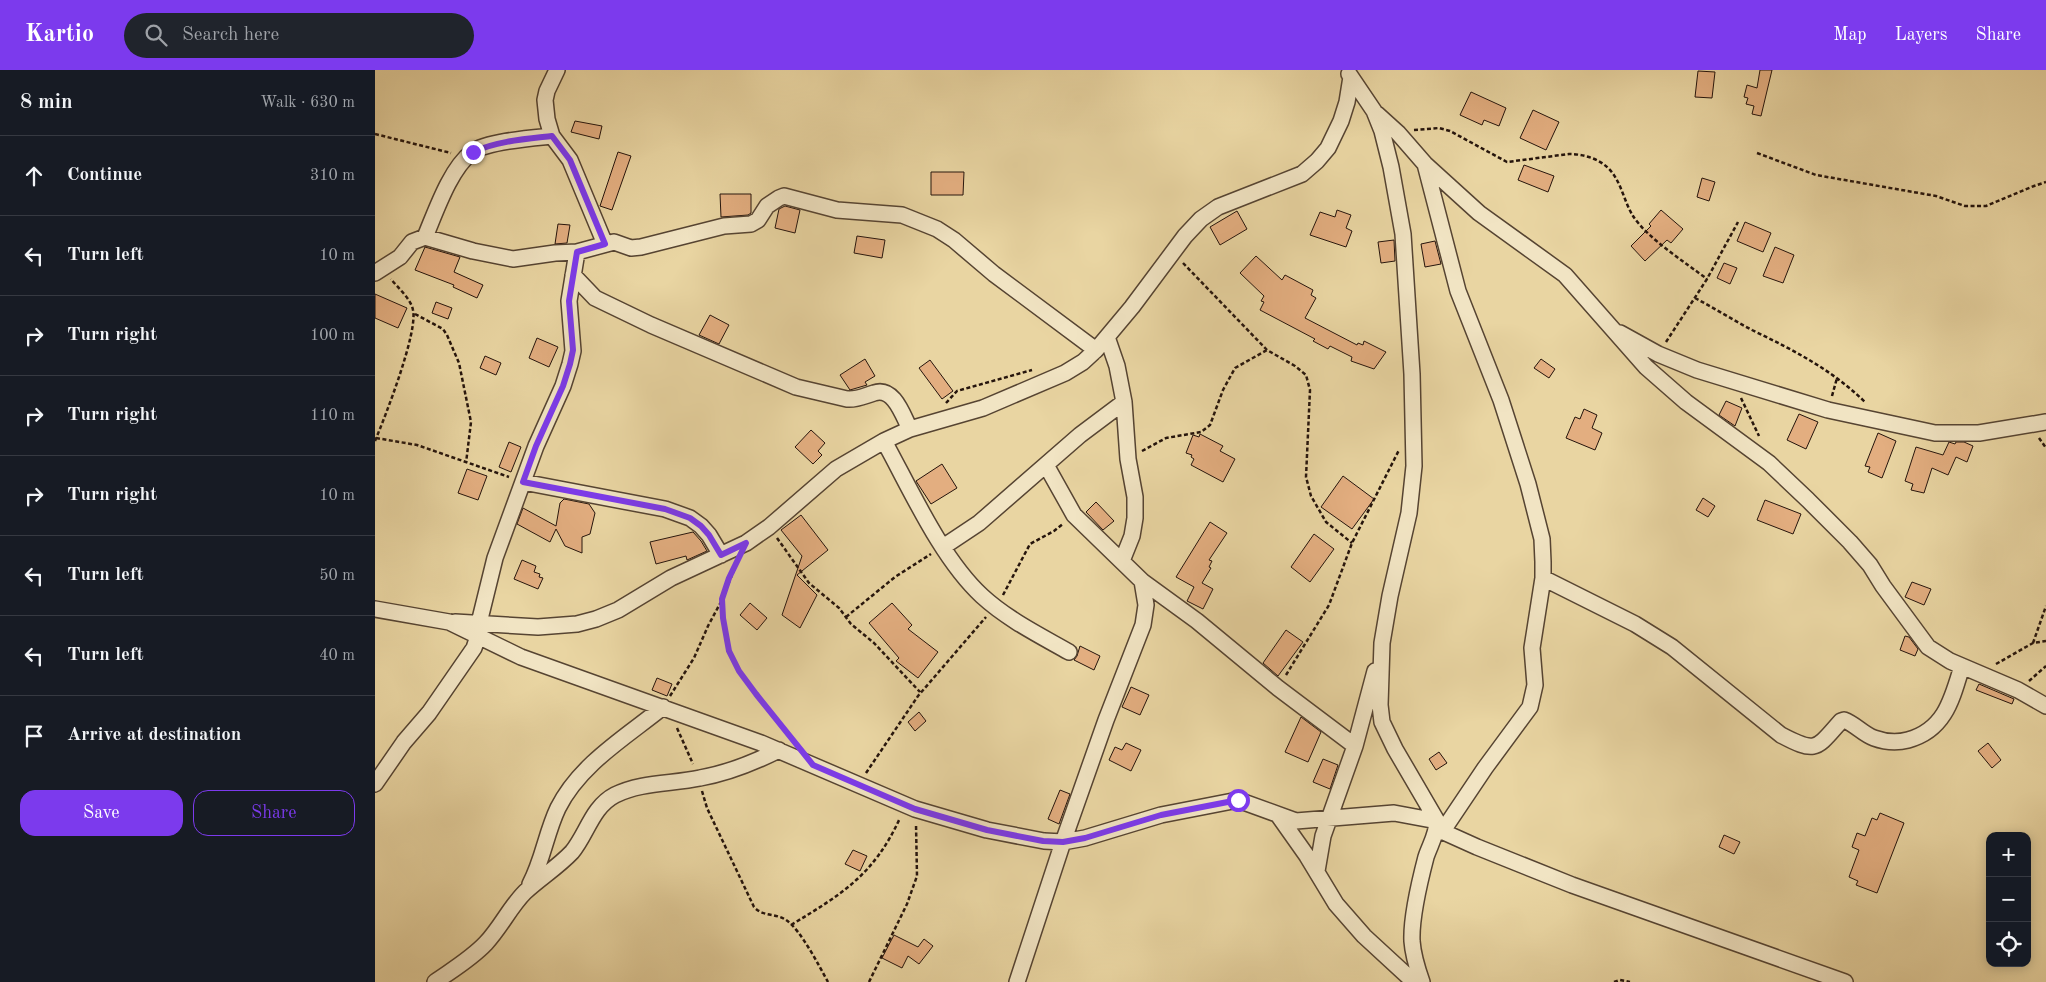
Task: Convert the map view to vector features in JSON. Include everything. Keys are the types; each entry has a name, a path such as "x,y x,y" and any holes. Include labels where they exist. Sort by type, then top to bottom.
{"street":[{"path":"557,70 545,100 547,119 552,136 570,160 605,244"},
{"path":"1317,871 1329,818 1355,746 1382,643 1390,596 1409,513 1414,466 1412,374 1403,234 1391,167 1382,131 1374,111 1349,74"},
{"path":"479,630 577,624 618,610 671,578 746,543 769,527 836,469 884,441 910,429 983,408 1065,373 1083,362 1096,350 1132,307 1185,236 1201,219 1218,207 1302,174 1317,161 1328,148 1341,121 1347,102 1349,74"},
{"path":"1374,111 1398,133 1425,164 1479,213 1565,275 1646,367 1686,402 1769,463 1809,500 1870,565 1883,586 1929,647 1938,654 2019,690 2046,706"},
{"path":"425,237 445,190 473,152 483,147 552,136"},
{"path":"1422,982 1414,959 1412,940 1413,918 1426,857 1439,827 1530,707 1535,685 1532,648 1543,578 1542,540 1528,484 1501,400 1458,291 1425,164"},
{"path":"379,271 400,257 412,242 425,237 513,259 577,252 616,242 631,248 641,247 724,226 751,224 758,220 767,206 784,196 837,210 902,215 937,229 954,240 994,274 1096,350"},
{"path":"375,784 404,742 429,713 469,657 479,630 495,558 536,446 563,386 570,364 573,350 568,307 577,252"},
{"path":"573,275 595,298 651,325 796,387 855,400 876,392 886,393 894,400 910,429"},
{"path":"1611,328 1658,354 1697,370 1828,410 1945,434 1979,432 2046,422"},
{"path":"1107,337 1117,366 1124,402 1128,460 1135,497 1135,518 1132,536 1122,561"},
{"path":"943,547 979,523 1080,435 1124,402"},
{"path":"884,441 943,547 976,589 995,607 1069,652"},
{"path":"1046,465 1074,515 1142,581 1197,621 1278,688 1355,746"},
{"path":"523,482 633,502 690,518 709,535 721,555"},
{"path":"1543,578 1635,624 1672,647 1781,734 1808,746 1819,745 1844,720 1873,738 1885,741 1900,742 1920,737 1938,724 1947,709 1962,666"},
{"path":"1017,982 1031,946 1040,910 1106,720 1143,625 1146,605 1142,581"},
{"path":"375,609 449,622 479,630 521,657 779,750 910,807 987,830 1043,841 1063,842 1085,838 1161,815 1233,800 1242,801 1296,821 1307,822 1329,818 1394,813 1439,827 1572,885 1845,982"},
{"path":"1382,643 1380,705 1382,722 1439,827"},
{"path":"525,892 541,859 558,809 576,778 666,708"},
{"path":"435,982 467,960 487,942 525,892 572,852 595,814 605,802 615,795 632,789 698,779 729,772 779,750"},
{"path":"1278,815 1317,871 1336,904 1363,936 1414,982"}],"path":[{"path":"1398,133 1439,128 1450,131 1507,162 1569,154 1579,154 1594,159 1608,168 1634,218 1661,244 1707,279"},
{"path":"375,134 467,158"},
{"path":"1757,153 1816,174 1936,196 1965,206 1985,206 2046,182"},
{"path":"1658,354 1707,279 1738,222"},
{"path":"1173,252 1267,350 1295,366 1306,375 1310,390 1306,477 1311,496 1326,522 1352,543"},
{"path":"379,271 412,306 414,314 410,341 388,412 376,440 417,445 523,482"},
{"path":"1695,298 1752,330 1791,348 1837,377 1865,402 1881,421"},
{"path":"414,314 443,329 459,363 471,422 465,463"},
{"path":"1128,460 1166,438 1201,432 1207,429 1223,390 1235,368 1267,350"},
{"path":"942,420 947,403 957,391 987,384 1019,372 1037,369"},
{"path":"1828,410 1837,377"},
{"path":"1732,381 1761,440"},
{"path":"1278,688 1329,605 1352,543 1400,449"},
{"path":"859,784 921,693 995,607 1010,584 1030,544 1054,531 1074,515"},
{"path":"769,527 809,583 839,608 851,624 873,643 921,693"},
{"path":"746,543 694,658 666,708 692,759 707,808 754,907 763,914 783,918 791,924 806,943 828,982"},
{"path":"846,617 895,577 943,547"},
{"path":"722,599 723,618 729,651 739,671 795,742"},
{"path":"2033,643 2046,606"},
{"path":"1979,672 2033,643 2046,640"},
{"path":"2019,690 2046,666"},
{"path":"791,924 854,884 867,871 910,807"},
{"path":"869,982 907,904 917,876 910,807"},
{"path":"1614,982 1620,980 1631,982"}],"building":[{"path":"1760,70 1772,70 1761,116 1752,114 1754,106 1746,104 1748,98 1744,97 1747,85 1757,88"},
{"path":"1698,71 1715,72 1712,98 1695,97"},
{"path":"1471,92 1506,108 1499,126 1484,120 1482,125 1460,115"},
{"path":"1533,110 1559,122 1546,150 1520,138"},
{"path":"575,121 602,126 599,139 571,132"},
{"path":"618,152 631,156 612,210 600,206"},
{"path":"1524,165 1554,176 1548,192 1518,180"},
{"path":"931,172 964,172 963,195 931,195"},
{"path":"1702,178 1715,182 1709,201 1697,197"},
{"path":"720,194 751,194 751,213 748,215 721,217"},
{"path":"785,206 800,210 795,233 775,228 779,209"},
{"path":"1337,210 1351,215 1346,228 1352,231 1346,247 1310,235 1320,212 1335,217"},
{"path":"1661,210 1683,229 1671,243 1667,240 1645,261 1631,246 1651,226 1649,224"},
{"path":"1237,211 1247,229 1220,245 1210,227"},
{"path":"1745,222 1771,233 1763,252 1737,241"},
{"path":"558,224 570,225 567,243 555,244"},
{"path":"857,236 885,240 882,258 854,253"},
{"path":"1394,240 1395,261 1381,263 1378,242"},
{"path":"1435,241 1441,264 1425,267 1421,244"},
{"path":"425,247 460,257 454,272 483,285 477,298 453,287 454,285 415,270"},
{"path":"1775,247 1794,255 1783,283 1763,276"},
{"path":"1256,256 1282,280 1285,275 1313,290 1311,295 1316,298 1305,318 1357,345 1358,343 1363,345 1364,341 1386,352 1374,369 1351,361 1352,357 1330,346 1328,349 1313,341 1315,339 1260,310 1264,302 1261,301 1264,296 1240,273"},
{"path":"1724,263 1737,268 1730,284 1717,278"},
{"path":"375,294 407,308 398,328 375,318"},
{"path":"436,302 452,308 448,319 432,313"},
{"path":"710,315 729,325 719,344 699,335"},
{"path":"537,338 558,347 549,367 529,358"},
{"path":"485,356 501,363 496,375 480,368"},
{"path":"865,359 875,376 865,382 867,385 850,390 840,375"},
{"path":"1541,359 1555,369 1549,378 1534,368"},
{"path":"930,360 953,391 942,399 919,368"},
{"path":"1726,401 1742,408 1735,426 1719,415"},
{"path":"1584,409 1597,415 1592,428 1602,433 1595,450 1566,438 1575,417 1580,419"},
{"path":"1799,414 1818,422 1806,449 1787,440"},
{"path":"811,430 825,443 818,451 822,455 813,464 795,447"},
{"path":"1878,433 1896,441 1882,478 1868,472 1870,467 1865,466"},
{"path":"1200,434 1223,446 1220,451 1235,459 1223,482 1191,465 1194,459 1191,457 1192,455 1186,453 1193,435 1199,437"},
{"path":"509,442 521,447 511,472 499,467"},
{"path":"1949,442 1955,444 1956,442 1964,442 1973,446 1967,462 1956,457 1948,475 1932,468 1924,493 1911,490 1913,484 1905,481 1916,447 1943,455"},
{"path":"942,464 957,488 931,504 916,481"},
{"path":"467,469 487,476 478,500 458,493"},
{"path":"1343,476 1374,499 1352,529 1321,507"},
{"path":"1703,498 1715,506 1708,517 1696,510"},
{"path":"564,499 589,504 595,513 590,534 582,537 582,553 565,546 556,529 550,542 517,524 523,508 556,526 560,503"},
{"path":"1765,500 1801,514 1793,534 1757,520"},
{"path":"1096,502 1114,521 1103,530 1086,512"},
{"path":"801,515 828,550 797,575 817,595 800,628 782,615 802,556 781,530"},
{"path":"1210,522 1227,533 1209,560 1212,561 1209,567 1211,568 1202,583 1213,589 1203,609 1187,601 1194,587 1176,577"},
{"path":"693,532 707,551 687,560 686,556 656,564 650,542"},
{"path":"1314,534 1334,549 1310,582 1291,567"},
{"path":"522,560 536,566 534,572 540,574 539,577 543,578 538,589 514,579"},
{"path":"1912,582 1931,589 1924,605 1905,597"},
{"path":"750,603 767,618 757,630 740,615"},
{"path":"892,603 912,625 908,629 938,652 918,678 896,661 899,658 869,623"},
{"path":"1286,630 1303,642 1278,676 1263,663"},
{"path":"1905,636 1909,637 1918,649 1915,656 1900,650"},
{"path":"1080,646 1100,656 1094,670 1074,660"},
{"path":"657,678 672,684 667,696 652,690"},
{"path":"1979,684 2014,699 2012,704 1976,690"},
{"path":"1131,687 1149,695 1140,715 1122,707"},
{"path":"919,712 926,721 915,731 908,722"},
{"path":"1301,717 1321,732 1308,762 1285,752"},
{"path":"1126,743 1141,750 1131,771 1109,760 1115,747 1122,750"},
{"path":"1988,743 2001,760 1992,768 1978,751"},
{"path":"1439,752 1447,763 1436,770 1429,759"},
{"path":"1323,759 1338,765 1330,789 1313,782"},
{"path":"1060,790 1070,794 1059,824 1048,819"},
{"path":"1880,813 1904,823 1877,893 1856,885 1858,881 1849,877 1859,850 1852,847 1857,833 1865,836 1872,818 1877,820"},
{"path":"1724,835 1740,842 1734,854 1719,847"},
{"path":"853,850 867,856 860,871 845,864"},
{"path":"894,935 918,947 924,939 933,946 919,964 908,956 902,968 882,958"}],"route":[{"path":"473,152 483,147 505,142 552,136 570,160 605,244 577,252 568,312 573,350 570,364 563,386 536,446 523,482 633,502 665,509 690,518 709,535 721,555 746,543 729,578 722,599 723,618 729,651 739,671 813,765 915,809 987,830 1043,841 1063,842 1085,838 1161,815 1238,800"}]}
